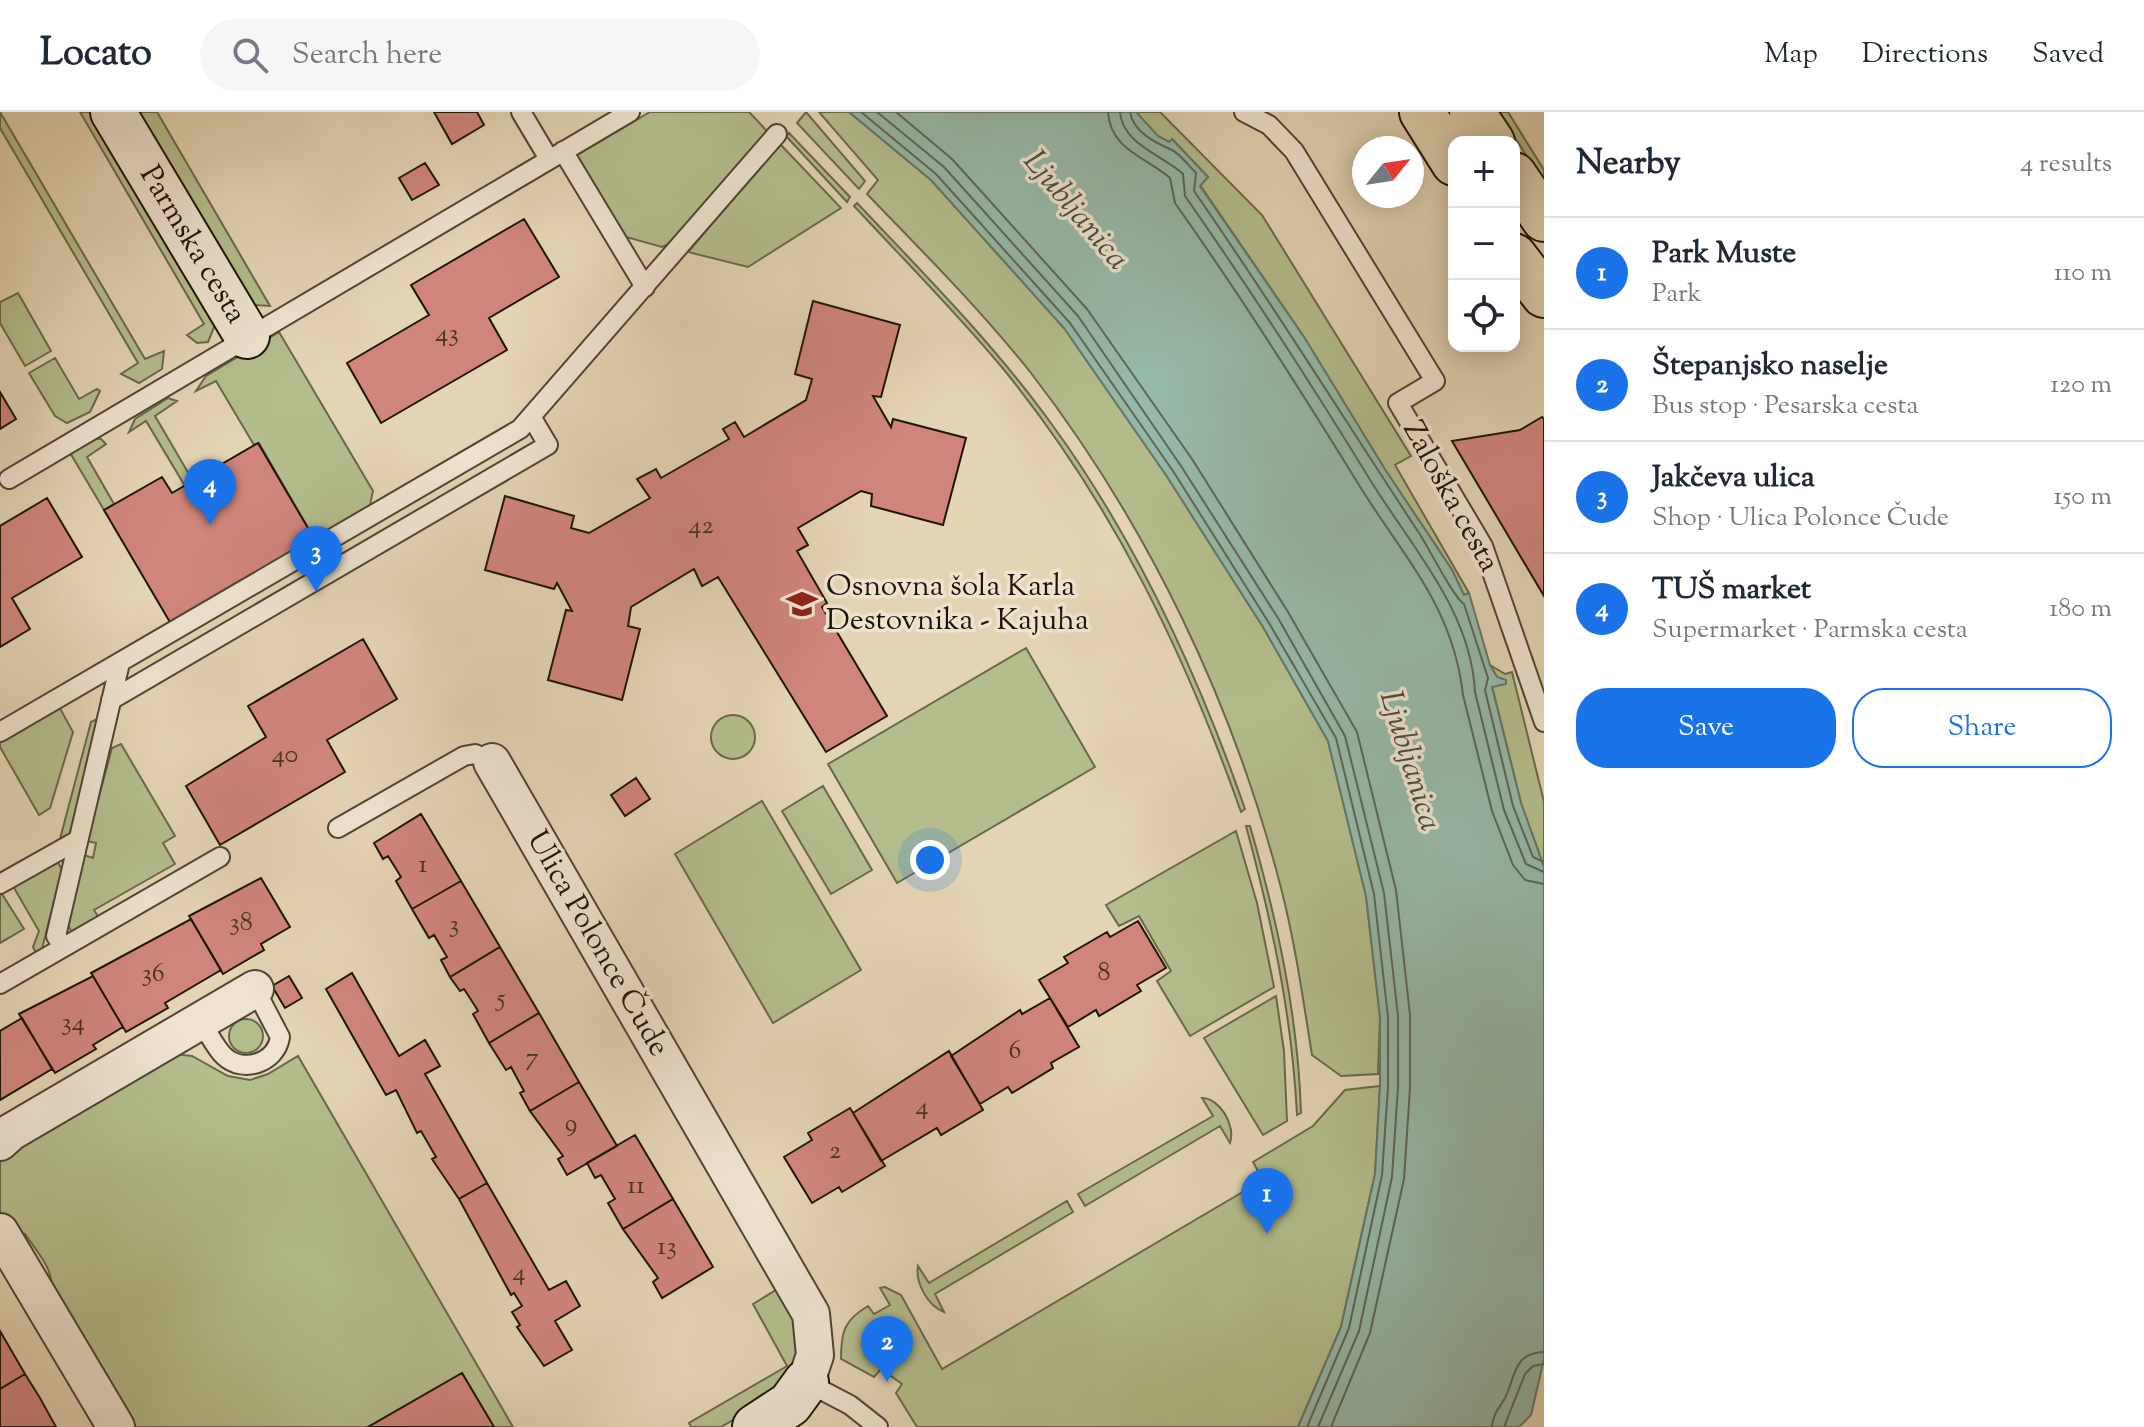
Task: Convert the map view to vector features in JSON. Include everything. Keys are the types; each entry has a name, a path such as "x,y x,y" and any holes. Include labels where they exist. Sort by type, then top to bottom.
{"main road":[{"path":"1422,112 1448,153"},
{"path":"1472,112 1488,136"},
{"path":"1520,184 1544,219"},
{"path":"1520,264 1544,295"}],"street":[{"name":"Parmska cesta","path":"113,112 247,336"},
{"name":"Ulica Polonce Čude","path":"492,762 791,1276 815,1328 815,1355 806,1382"},
{"path":"0,1142 11,1132 255,989"},
{"path":"0,1232 116,1427"},
{"path":"755,1427 790,1404 806,1382"}],"lane":[{"path":"521,112 556,155 645,287"},
{"path":"9,479 630,112"},
{"name":"Zaloška cesta","path":"1244,112 1269,125 1294,151 1435,381 1398,403 1483,546 1544,722"},
{"path":"0,732 520,429 777,134"},
{"path":"111,700 548,445 532,418"},
{"path":"391,504 406,529"},
{"path":"63,946 56,936 120,663"},
{"name":"Ulica Polonce Čude","path":"338,828 464,756 475,754 492,762"},
{"path":"0,884 78,840"},
{"path":"0,984 220,857"},
{"path":"202,1022 230,1060 248,1065 263,1062 275,1051 280,1037 255,989"},
{"path":"806,1382 850,1405 878,1427"}],"shaded area":[{"path":"0,112 145,359 164,351 162,369 139,383 121,374 138,363 0,128"},
{"path":"80,112 94,112 215,325 208,342 197,343 187,335 204,324"},
{"path":"131,112 157,112 270,306 253,305"},
{"path":"650,112 749,112 768,132 671,243 662,247 626,237 577,155"},
{"path":"806,112 865,181 859,189 797,123"},
{"path":"819,112 849,112 931,180 1064,328 1166,475 1263,627 1328,741 1366,896 1380,1017 1378,1074 1341,1076 1312,1055 1281,888 1238,750 1182,618 1113,491 1073,431 1012,350 867,194 878,180"},
{"path":"1136,112 1160,112 1262,215 1411,456 1395,465 1469,593 1464,595 1452,570 1386,471 1304,337 1200,185 1208,177 1173,140 1169,142 1158,137"},
{"path":"1499,112 1508,112 1544,170 1544,184 1520,146 1520,136 1514,136"},
{"path":"789,133 850,197 847,202 786,136"},
{"path":"780,144 841,208 748,267 688,252"},
{"path":"857,203 1007,367 1084,471 1139,563 1186,659 1245,809 1241,812 1170,637 1142,581 1079,473 1005,371 854,206"},
{"path":"18,293 51,351 25,366 0,323 0,302"},
{"path":"279,332 373,491 370,505 315,540 259,443 254,445 216,381 196,391 206,376"},
{"path":"55,358 79,399 97,389 100,391 90,412 67,423 55,416 29,373"},
{"path":"168,398 177,401 155,416 193,481 185,486 146,421 129,432 135,419"},
{"path":"92,438 101,439 106,444 87,457 114,504 104,510 69,451"},
{"path":"1026,648 1095,767 897,883 828,764"},
{"path":"1490,665 1505,674 1512,672 1544,802 1544,867 1521,803 1492,686 1497,677"},
{"path":"57,703 73,732 50,808 39,815 0,747 0,737"},
{"path":"733,715 749,721 755,737 749,753 733,759 717,753 711,737 717,721"},
{"path":"99,718 70,833 60,839 91,722"},
{"path":"121,744 175,836 163,843 175,864 94,910 99,918 72,932 67,924 84,855 93,858 96,843 87,841 112,748"},
{"path":"823,786 872,870 831,894 782,811"},
{"path":"762,801 861,970 773,1023 675,854"},
{"path":"1246,826 1250,826 1260,861 1291,1003 1301,1113 1297,1115 1291,1041 1279,969"},
{"path":"1236,831 1257,903 1274,987 1190,1036 1157,981 1171,971 1139,916 1119,926 1106,905"},
{"path":"57,861 62,870 42,949 36,953 33,947 39,931 13,886"},
{"path":"0,895 24,929 0,943"},
{"path":"1276,996 1284,1051 1287,1121 1263,1135 1204,1038"},
{"path":"246,1019 258,1024 263,1036 258,1048 246,1053 234,1048 229,1036 234,1024"},
{"path":"165,1053 192,1056 228,1076 250,1080 268,1074 298,1056 513,1427 494,1427 462,1373 368,1427 123,1427 49,1301 52,1282 42,1258 25,1234 10,1232 0,1216 0,1154"},
{"path":"1380,1086 1375,1174 1341,1327 1298,1427 917,1427 896,1393 902,1384 881,1369 874,1377 841,1359 843,1334 854,1316 868,1306 874,1314 890,1305 880,1288 885,1287 901,1295 942,1369 1263,1180 1253,1162 1313,1126 1345,1090"},
{"path":"1202,1098 1215,1103 1225,1114 1231,1129 1230,1143 1220,1126 1085,1206 1078,1194 1213,1116"},
{"path":"1067,1201 1073,1212 935,1294 944,1312 928,1299 919,1280 918,1266 929,1283"},
{"path":"781,1287 798,1318 801,1358 774,1396 721,1427 691,1427 689,1423 787,1366 753,1304"}],"water":[{"name":"Ljubljanica","path":"849,112 1136,112 1158,136 1169,142 1172,139 1208,177 1200,186 1304,337 1386,471 1452,570 1464,595 1469,593 1490,665 1497,677 1506,680 1506,684 1492,687 1521,803 1544,867 1544,1359 1531,1415 1519,1427 1298,1427 1341,1327 1375,1174 1380,1086 1380,1017 1366,896 1328,741 1263,627 1166,475 1064,328 931,180"}],"building":[{"path":"434,112 477,112 484,125 452,144"},
{"path":"425,163 439,185 412,200 399,178"},
{"path":"524,219 559,277 489,318 507,350 381,423 347,363 429,315 411,285"},
{"path":"813,301 900,325 881,397 873,396 891,427 893,419 966,438 943,525 871,506 872,494 861,491 798,528 808,545 797,551 827,603 822,607 887,716 826,752 718,577 702,586 694,569 631,607 628,626 640,629 622,700 548,680 566,610 572,611 557,583 554,589 485,570 505,496 574,516 571,528 589,533 650,498 637,479 656,469 661,478 729,439 723,429 735,422 744,437 806,400 812,379 795,374"},
{"path":"0,392 16,419 0,429"},
{"path":"1542,417 1544,596 1452,441 1520,430"},
{"path":"258,443 315,540 171,624 104,510 162,477 172,493"},
{"path":"47,498 82,557 12,598 30,629 0,647 0,526"},
{"path":"363,639 397,699 327,740 345,772 220,845 186,786 266,737 248,706"},
{"path":"636,778 650,799 625,816 611,795"},
{"path":"421,814 461,881 412,909 396,881 401,877 388,856 383,859 374,843"},
{"path":"261,878 290,927 261,944 264,950 223,974 189,916"},
{"path":"461,881 500,947 450,977 441,960 447,957 434,935 429,938 412,909"},
{"path":"191,919 221,970 165,1003 168,1008 126,1032 91,973"},
{"path":"1138,921 1166,968 1137,985 1141,991 1099,1016 1096,1010 1068,1027 1039,980 1068,963 1064,957 1107,932 1110,937"},
{"path":"500,947 539,1013 489,1043 473,1014 478,1011 464,989 460,991 450,977"},
{"path":"352,973 399,1056 425,1040 440,1066 425,1074 487,1183 459,1199 432,1159 436,1157 421,1131 417,1133 396,1090 386,1095 326,989"},
{"path":"93,976 123,1027 93,1045 96,1049 55,1073 19,1014"},
{"path":"289,976 302,998 285,1008 272,986"},
{"path":"1050,998 1079,1047 1051,1063 1053,1068 1012,1093 1008,1087 980,1104 951,1056 1020,1010 1022,1014"},
{"path":"539,1013 579,1082 530,1111 520,1093 524,1091 511,1067 506,1070 489,1043"},
{"path":"22,1018 52,1069 0,1100 0,1031"},
{"path":"949,1051 983,1110 941,1135 937,1128 881,1161 853,1113"},
{"path":"579,1082 617,1146 567,1175 558,1159 563,1156 530,1111"},
{"path":"850,1108 885,1166 842,1192 839,1187 812,1203 784,1157 812,1140 808,1133"},
{"path":"635,1135 673,1199 623,1229 608,1203 615,1199 601,1175 595,1178 587,1163"},
{"path":"487,1183 549,1290 566,1281 580,1306 555,1321 572,1350 544,1366 517,1327 520,1325 512,1312 522,1306 514,1293 511,1295 459,1199"},
{"path":"673,1199 713,1267 662,1298 653,1282 658,1278 623,1229"},
{"path":"0,1331 25,1374 0,1389"},
{"path":"462,1373 494,1427 368,1427"},
{"path":"25,1374 56,1427 0,1427 0,1389"}],"place":[{"name":"TUŠ market","path":"210,525"},
{"name":"Jakčeva ulica","path":"316,592"},
{"name":"Osnovna šola Karla Destovnika - Kajuha","path":"802,604"},
{"name":"Park Muste","path":"1267,1234"},
{"name":"Štepanjsko naselje","path":"887,1382"}]}
